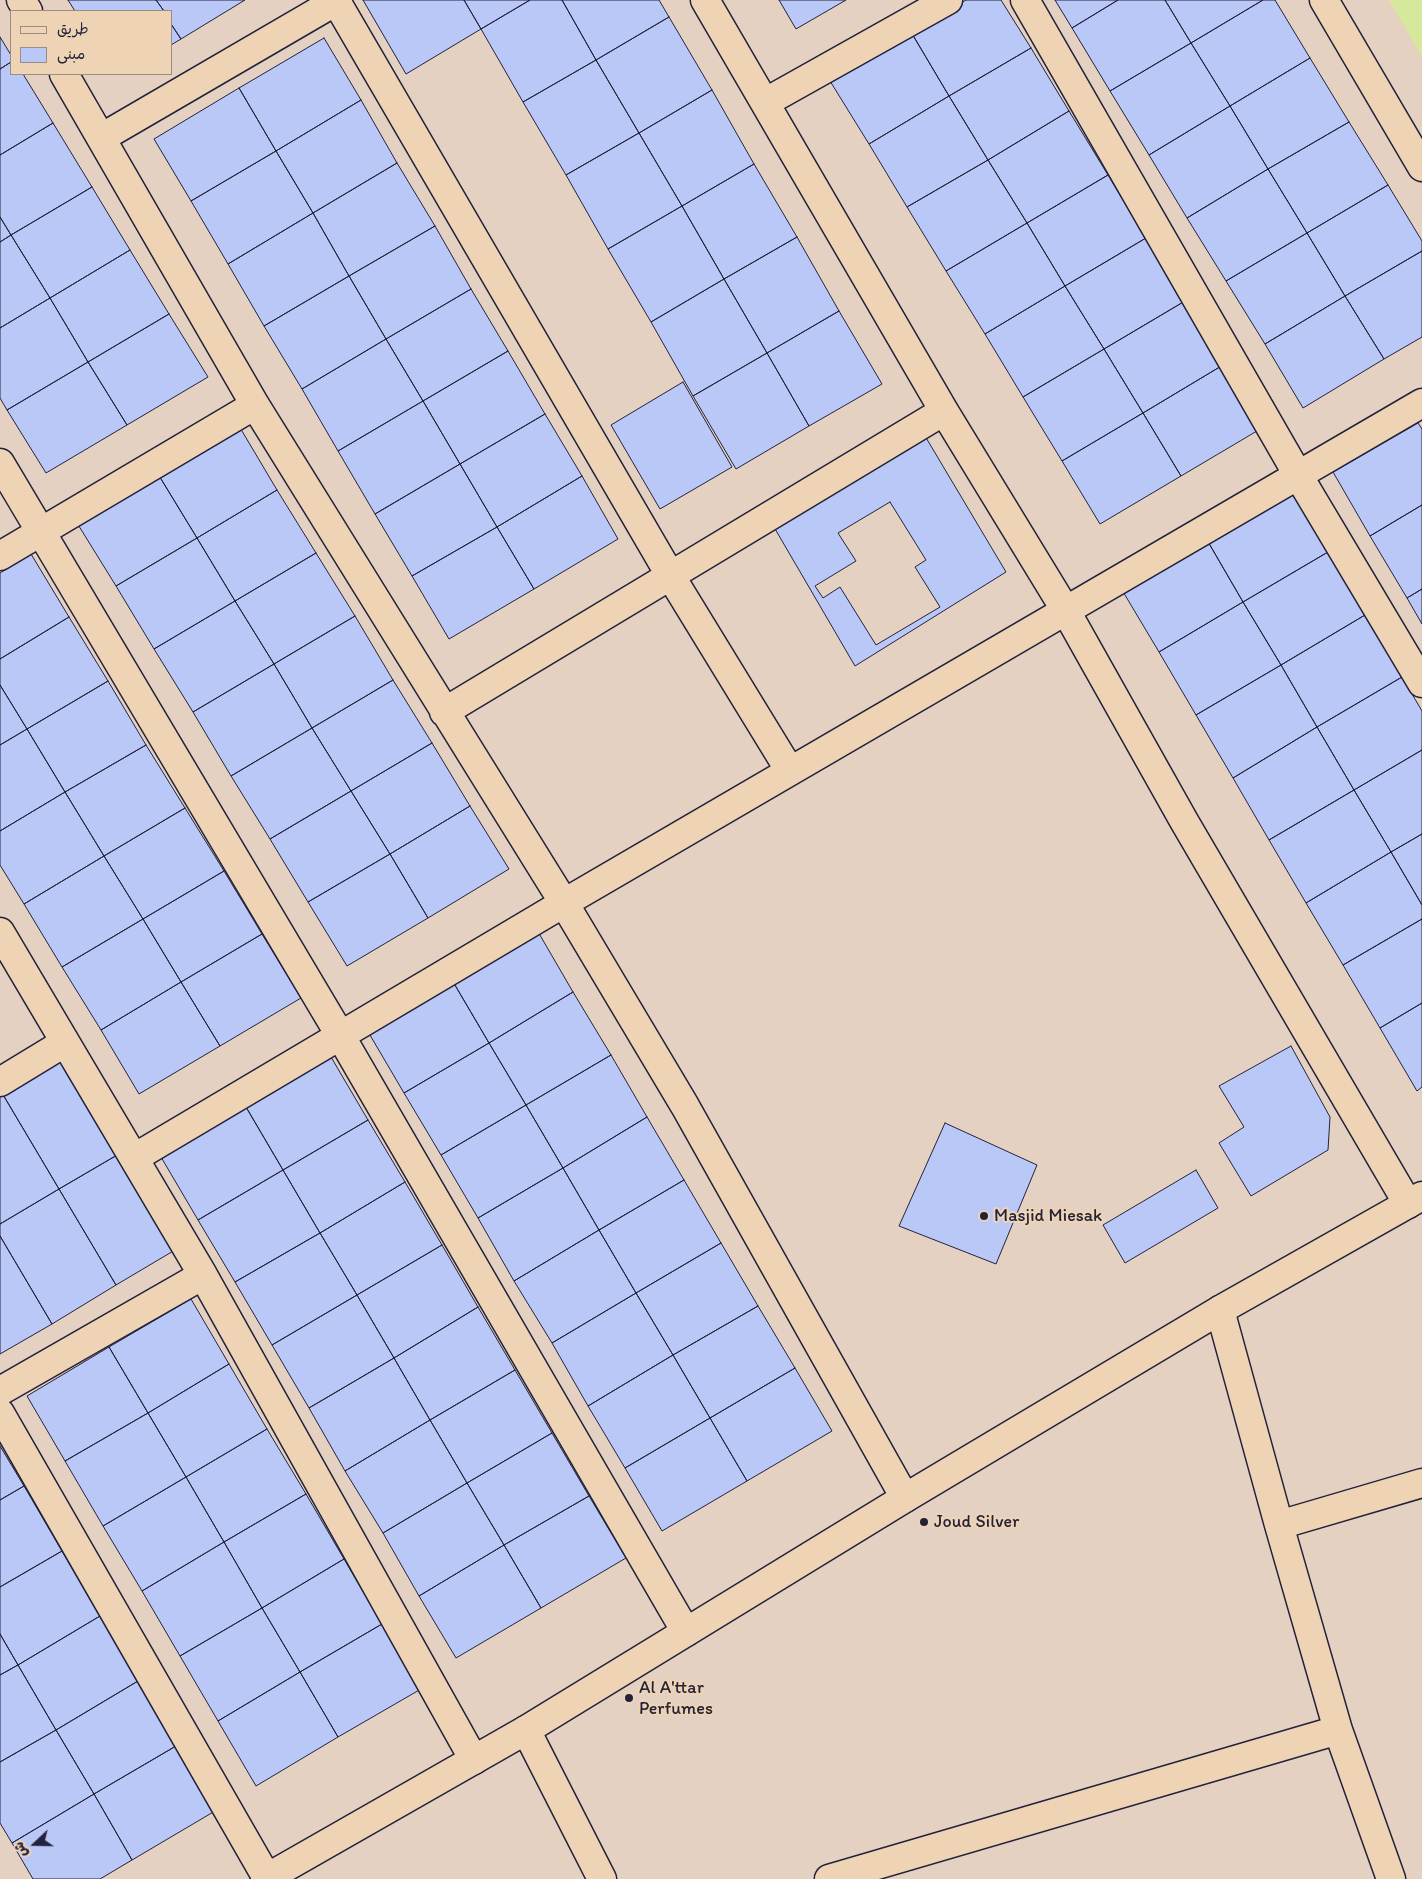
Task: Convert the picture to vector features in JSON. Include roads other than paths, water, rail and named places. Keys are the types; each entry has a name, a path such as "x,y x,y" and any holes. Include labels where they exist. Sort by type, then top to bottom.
{"street":[{"path":"101,138 337,0 670,574 790,771"},
{"path":"0,1413 279,1876 526,1730 905,1498 1220,1310 1415,1200 1189,830 1066,611 944,411 705,0"},
{"path":"766,102 948,0"},
{"path":"1025,0 1298,475 1422,683"},
{"path":"1324,0 1422,167"},
{"path":"65,75 255,405 564,903 685,1106 905,1498"},
{"path":"134,1158 564,903 1422,402"},
{"path":"0,556 255,405"},
{"path":"444,712 670,574 944,411"},
{"path":"0,463 340,1035 686,1632"},
{"path":"0,932 203,1275 474,1760"},
{"path":"0,1082 64,1043"},
{"path":"0,1391 203,1275"},
{"path":"1220,1310 1338,1730 1391,1879"},
{"path":"1279,1525 1422,1483"},
{"path":"526,1730 602,1879"},
{"path":"829,1879 1338,1730"}],"place":[{"name":"Masjid Miesak","path":"984,1216"},
{"name":"Joud Silver","path":"924,1522"},
{"name":"Al A'ttar Perfumes","path":"629,1698"}]}
